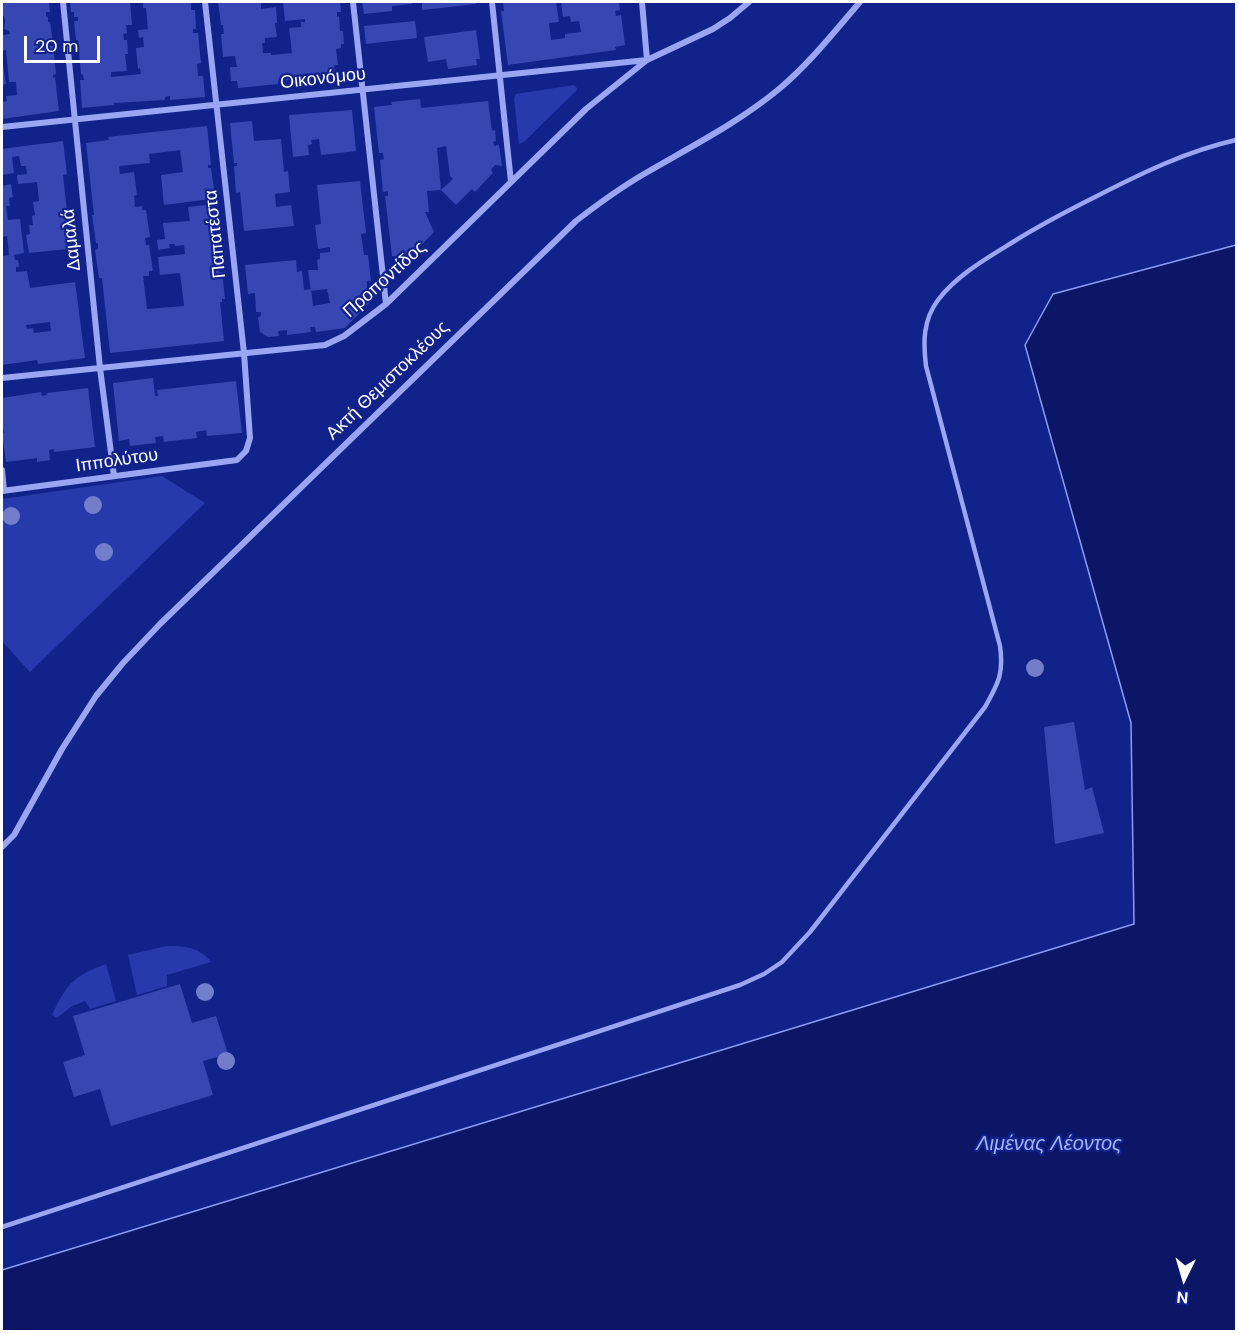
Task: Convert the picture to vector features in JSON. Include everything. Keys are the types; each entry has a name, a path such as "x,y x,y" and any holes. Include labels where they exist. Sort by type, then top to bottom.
{"street":[{"name":"Δαμαλά","path":"63,2 100,368 114,476"},
{"name":"Παπατέστα","path":"205,2 244,353 250,438 246,451 237,460"},
{"path":"353,2 386,304"},
{"path":"492,2 511,182"},
{"path":"642,2 647,60 713,29 749,2"},
{"name":"Ακτή Θεμιστοκλέους","path":"2,847 14,836 62,749 96,696 160,624 576,220 641,176 750,111 771,95 808,63 860,2"},
{"name":"Οικονόμου","path":"2,127 647,60"},
{"name":"Προποντίδος","path":"2,378 325,345 344,336 386,304 586,109 647,60"},
{"name":"Ιππολύτου","path":"3,491 237,460"},
{"path":"2,470 3,491"}],"lane":[{"path":"2,1227 740,985 764,974 782,962 810,932 985,708 1000,677 1002,662 1000,646 926,366 924,329 937,301 960,278 995,253 1054,218 1120,184 1184,155 1236,140"}],"shaded area":[{"path":"574,85 577,88 576,91 524,142 519,144 514,98 516,94"},
{"path":"162,476 205,503 30,672 2,641 2,499"},
{"path":"167,946 197,950 211,962 167,975 167,986 137,995 128,955"},
{"path":"106,964 116,1001 90,1009 85,1001 72,1006 57,1018 52,1015 62,995 73,982"}],"water":[{"name":"Λιμένας Λέοντος","path":"1236,245 1236,1331 2,1331 2,1270 1134,924 1131,723 1025,345 1053,294"}],"building":[{"path":"2,2 49,2 50,12 46,12 46,16 50,22 53,42 50,46 53,46 56,74 53,78 55,77 59,111 2,119 2,102 7,101 6,96 17,95 16,82 9,82 6,50 2,51 2,35 10,34 4,29"},
{"path":"70,2 130,2 132,25 126,25 127,33 123,34 124,40 127,40 128,54 125,54 127,71 111,72 111,77 141,74 140,68 138,69 136,48 144,47 143,37 139,38 138,30 148,29 146,8 143,8 143,2 191,2 191,10 195,10 196,29 193,29 193,33 198,33 201,63 197,64 198,76 203,76 205,97 170,100 170,96 165,97 165,100 114,103 114,105 82,108 80,80 84,80 81,74 74,21 78,21 78,17 74,17 74,12 71,12"},
{"path":"218,2 261,2 261,9 276,7 277,37 265,38 265,43 262,43 263,53 271,53 271,55 292,53 289,28 301,27 301,22 305,22 305,19 285,21 283,2 340,2 341,12 337,12 337,17 339,16 340,31 343,31 344,44 341,44 341,48 336,49 338,65 334,65 335,76 278,81 278,84 238,88 237,81 231,81 230,67 237,67 235,56 223,57 221,34 224,34"},
{"path":"362,2 412,2 412,4 392,6 392,11 364,14"},
{"path":"422,2 475,2 476,4 422,10"},
{"path":"503,2 556,2 559,22 549,23 551,40 565,38 565,34 581,32 579,21 571,22 570,16 563,17 561,2 619,2 620,10 615,11 616,16 621,15 625,45 615,47 616,50 508,65 501,11 504,11"},
{"path":"415,21 417,38 366,44 364,26"},
{"path":"476,30 480,59 476,59 477,65 448,69 446,59 428,62 424,37"},
{"path":"2,64 6,84 2,85"},
{"path":"420,99 421,108 488,101 492,131 495,130 496,141 493,142 494,146 499,145 502,166 495,165 491,170 493,173 475,192 472,189 456,205 441,190 427,191 429,212 425,212 434,232 408,259 392,256 385,196 388,196 388,191 383,192 380,160 384,159 383,153 379,153 374,107 392,105 391,102","holes":["446,146 450,176 453,179 441,190 437,148"]},
{"path":"352,110 356,151 321,155 319,139 311,140 312,144 308,145 309,155 293,157 289,115"},
{"path":"252,121 254,141 281,139 284,172 288,171 290,192 275,194 276,207 291,205 294,226 244,231 240,192 236,193 234,166 237,166 237,163 234,163 230,123"},
{"path":"207,126 211,165 208,165 208,168 211,168 215,196 211,199 164,205 161,175 183,172 180,150 149,154 150,163 119,166 120,174 134,172 137,195 134,196 135,207 142,206 142,210 146,210 150,237 145,238 146,245 149,245 153,271 149,271 149,276 143,276 147,309 184,306 180,273 160,275 158,257 185,254 184,245 169,244 170,248 158,250 157,240 165,239 163,223 190,221 188,207 214,204 217,230 214,230 225,299 220,302 224,341 110,353 102,278 99,278 95,250 98,249 98,243 96,243 92,215 94,215 86,143 109,140 108,137"},
{"path":"63,141 67,174 63,175 67,212 65,212 66,218 70,218 73,244 66,245 67,249 29,253 26,235 30,234 29,225 33,225 32,216 35,215 33,202 39,201 37,182 18,184 17,175 27,174 26,166 21,166 19,156 12,157 14,173 2,175 2,149"},
{"path":"360,181 366,233 361,234 364,255 368,255 371,281 367,281 367,288 373,288 375,297 345,328 316,332 315,327 310,327 311,332 287,335 287,330 278,331 279,336 268,337 260,332 258,317 261,316 261,312 256,312 255,293 248,294 245,265 296,260 297,272 302,271 304,290 311,289 308,270 318,270 317,260 320,259 320,253 330,252 330,247 318,249 315,225 321,224 317,185","holes":["327,289 330,303 313,306 311,291"]},
{"path":"11,184 13,197 9,198 10,206 6,206 8,220 20,219 24,253 14,255 19,267 16,267 16,272 27,271 30,288 75,282 85,358 38,364 37,360 2,365 2,256 9,255 7,236 2,237 2,186","holes":["50,322 51,331 34,333 33,328 27,329 26,325"]},
{"path":"153,378 155,396 158,396 157,390 236,381 242,433 207,436 206,430 196,432 197,438 164,442 163,436 155,437 156,443 130,446 129,439 119,441 113,383"},
{"path":"88,388 95,447 54,452 54,449 49,450 50,460 37,462 37,458 6,462 2,433 4,433 2,398 41,392 42,396 47,393"},
{"path":"1074,722 1085,790 1092,787 1104,833 1055,844 1044,727"},
{"path":"180,984 192,1023 216,1016 228,1054 203,1061 213,1095 111,1126 100,1089 74,1097 63,1062 85,1055 73,1016"}]}
